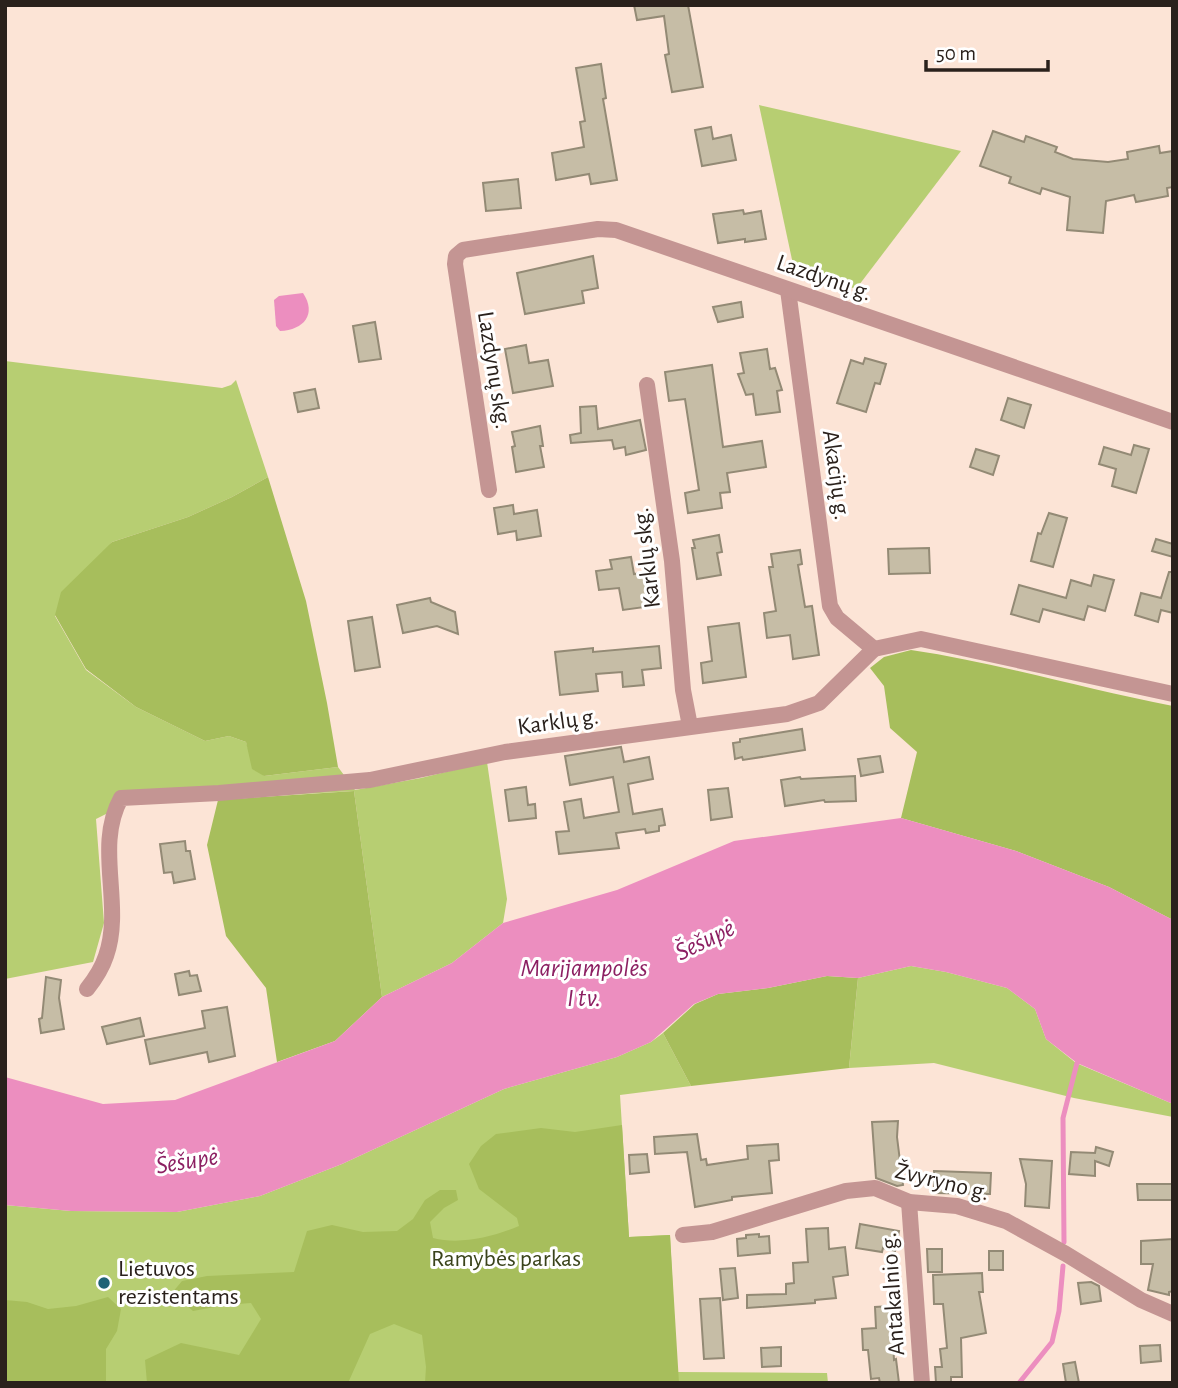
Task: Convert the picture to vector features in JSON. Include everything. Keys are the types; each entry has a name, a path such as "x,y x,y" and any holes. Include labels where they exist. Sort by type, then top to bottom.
{"street":[{"name":"Lazdynų g.","path":"456,256 463,250 503,243 598,229 616,230 1173,422"},
{"name":"Lazdynų skg.","path":"456,256 454,264 489,490"},
{"name":"Akacijų g.","path":"788,290 830,606 837,618 874,649"},
{"name":"Karklų skg.","path":"647,385 672,561 683,690 690,726"},
{"path":"874,649 921,639 1173,694"},
{"name":"Karklų g.","path":"87,989 107,955 111,925 108,834 114,810 121,798 370,780 505,752 787,714 819,703 874,649"},
{"name":"Žvyryno g.","path":"683,1235 712,1233 846,1191 875,1188 909,1202 957,1206 1006,1222 1142,1300 1173,1314"},
{"name":"Antakalnio g.","path":"909,1202 922,1383"}],"green space":[{"path":"759,105 961,151 856,289 794,269"},
{"path":"5,361 222,388 236,380 268,477 188,517 112,542 55,616 86,670 136,707 205,741 229,736 246,742 264,776 338,767 355,790 487,762 507,899 503,923 452,963 382,997 354,791 126,804 96,819 104,923 93,962 5,979"},
{"path":"268,477 306,601 338,767 264,776 252,769 246,742 229,736 205,741 136,707 86,669 55,615 61,592 112,542 188,517"},
{"path":"911,650 1173,706 1173,920 1109,887 1016,851 901,818 917,752 890,728 884,686 870,668 884,657"},
{"path":"354,791 382,997 335,1041 277,1062 266,988 226,936 207,845 218,800"},
{"path":"911,966 1007,988 1035,1009 1046,1039 1076,1063 1173,1104 1173,1117 1074,1098 934,1063 849,1068 858,978"},
{"path":"827,976 858,978 849,1068 691,1086 663,1033 695,1004 718,994 768,988"},
{"name":"Ramybės parkas","path":"663,1033 691,1086 620,1095 629,1237 670,1235 677,1372 827,1373 828,1383 5,1383 5,1205 71,1211 177,1212 260,1196 342,1164 504,1089 617,1057 651,1042"},
{"name":"Ramybės parkas","path":"622,1125 629,1237 670,1235 679,1383 425,1383 422,1335 394,1324 370,1334 348,1383 147,1383 145,1360 181,1343 239,1355 261,1319 251,1303 193,1311 172,1293 182,1281 207,1276 294,1272 307,1231 332,1225 363,1232 397,1231 413,1219 425,1200 440,1190 456,1190 458,1200 444,1208 430,1222 433,1238 465,1240 509,1230 519,1226 517,1218 479,1189 469,1164 481,1146 496,1134 541,1128 575,1132"},
{"path":"108,1297 121,1309 117,1331 106,1349 106,1383 5,1383 5,1300 27,1302 48,1309 76,1306"}],"water":[{"path":"303,293 309,308 306,320 296,328 280,331 276,326 274,300 279,296"},
{"name":"Marijampolės I tv.","path":"901,818 1016,851 1109,887 1173,920 1173,1104 1077,1063 1046,1039 1035,1009 1007,988 911,966 858,978 827,976 768,988 718,994 694,1004 651,1042 617,1057 504,1089 342,1164 260,1196 177,1212 71,1211 5,1205 5,1077 103,1104 175,1100 335,1041 382,997 452,963 503,923 617,890 734,841"}],"building":[{"path":"634,5 688,5 703,87 672,92 665,55 669,54 664,16 637,20"},
{"path":"601,64 606,98 603,99 617,180 591,184 589,174 556,180 552,153 584,147 580,122 585,121 576,68"},
{"path":"711,127 713,139 731,135 736,160 702,166 695,130"},
{"path":"993,131 1024,142 1026,136 1057,147 1055,152 1073,159 1108,162 1128,159 1127,152 1159,146 1160,153 1173,151 1173,187 1167,188 1168,196 1136,202 1134,195 1106,201 1103,233 1067,230 1070,197 1042,188 1040,194 1009,183 1011,177 980,166"},
{"path":"518,179 521,208 486,211 483,183"},
{"path":"743,210 744,214 761,211 766,239 718,243 713,214"},
{"path":"593,256 598,288 582,291 584,303 525,314 517,273"},
{"path":"741,302 743,317 718,322 713,307"},
{"path":"375,322 381,359 359,362 353,326"},
{"path":"526,345 529,363 548,360 553,386 513,393 505,349"},
{"path":"767,349 770,369 775,368 782,390 777,391 780,412 756,415 753,394 746,395 738,374 744,373 740,353"},
{"path":"865,358 886,364 880,384 875,383 866,412 837,403 851,360 863,364"},
{"path":"712,365 723,447 762,441 766,467 727,473 730,492 720,493 722,508 688,513 685,493 699,490 685,399 669,401 665,372"},
{"path":"315,389 319,408 298,412 294,393"},
{"path":"1008,398 1031,405 1024,428 1001,420"},
{"path":"596,406 598,429 640,420 646,450 626,455 625,447 614,449 612,440 571,443 570,435 581,433 580,407"},
{"path":"540,426 544,467 516,472 512,432"},
{"path":"1134,445 1149,449 1136,493 1112,486 1116,469 1099,464 1104,447 1131,455"},
{"path":"976,449 999,456 993,475 970,467"},
{"path":"513,505 514,514 537,510 541,536 517,540 516,531 498,534 494,508"},
{"path":"1049,513 1067,518 1053,567 1031,561 1038,533 1041,534"},
{"path":"719,535 722,552 717,553 721,575 697,579 693,540"},
{"path":"1156,539 1173,544 1173,557 1152,551"},
{"path":"929,548 930,573 889,574 888,549"},
{"path":"800,550 802,564 798,565 805,607 812,606 819,655 793,659 790,635 767,638 764,613 776,611 769,567 773,567 771,554"},
{"path":"631,557 634,574 648,572 652,606 623,610 619,588 599,590 596,571 612,569 610,560"},
{"path":"1169,572 1173,572 1173,613 1161,610 1158,622 1135,615 1141,593 1161,598"},
{"path":"1094,575 1114,580 1105,611 1088,606 1084,620 1043,609 1039,622 1011,614 1019,585 1066,598 1071,580 1091,586"},
{"path":"430,598 431,602 455,612 458,634 437,626 403,633 397,605"},
{"path":"372,617 380,667 355,671 348,621"},
{"path":"739,623 746,677 703,683 701,663 712,661 708,627"},
{"path":"659,646 661,668 642,670 644,685 623,687 622,672 596,674 598,691 560,695 555,652 593,648 593,652"},
{"path":"802,729 805,750 735,759 733,743 740,742 740,739"},
{"path":"621,747 624,762 649,757 653,779 628,784 633,814 662,809 665,825 659,826 659,831 646,833 645,829 616,833 619,848 559,854 556,832 569,831 564,802 581,799 584,818 619,812 613,777 570,785 565,756"},
{"path":"880,756 883,772 861,776 858,759"},
{"path":"855,776 856,801 824,800 785,806 781,780"},
{"path":"526,787 528,805 535,804 536,818 509,821 505,790"},
{"path":"728,788 732,817 711,820 708,790"},
{"path":"185,841 186,851 190,851 195,879 174,883 172,872 164,873 160,844"},
{"path":"189,971 190,976 197,975 201,991 179,995 175,974"},
{"path":"46,977 61,980 59,998 64,1029 41,1033 39,1019 42,1018"},
{"path":"227,1007 235,1056 209,1062 207,1052 150,1064 145,1040 205,1028 202,1011"},
{"path":"140,1018 144,1036 107,1044 102,1027"},
{"path":"898,1121 897,1137 903,1185 897,1186 876,1178 872,1122"},
{"path":"697,1134 701,1160 706,1159 707,1165 748,1159 747,1146 778,1144 779,1160 769,1161 772,1193 732,1197 732,1200 695,1207 687,1152 655,1154 654,1137"},
{"path":"1096,1147 1113,1152 1109,1166 1095,1161 1095,1176 1069,1174 1071,1152 1095,1153"},
{"path":"647,1154 649,1172 630,1174 629,1155"},
{"path":"1020,1159 1052,1161 1049,1208 1025,1206 1026,1184"},
{"path":"934,1171 991,1173 990,1194 934,1193"},
{"path":"1137,1184 1173,1184 1173,1200 1138,1200"},
{"path":"860,1224 899,1231 895,1251 856,1248"},
{"path":"828,1228 829,1249 845,1247 848,1275 833,1277 836,1298 815,1300 815,1303 747,1308 747,1295 786,1294 786,1284 794,1283 793,1263 808,1262 806,1229"},
{"path":"759,1234 759,1237 769,1236 770,1253 738,1256 737,1239"},
{"path":"1173,1239 1173,1291 1169,1292 1169,1295 1148,1290 1153,1264 1141,1264 1141,1241"},
{"path":"927,1249 942,1249 942,1272 928,1272"},
{"path":"989,1251 1003,1251 1003,1270 989,1270"},
{"path":"735,1268 738,1298 723,1300 720,1269"},
{"path":"982,1273 983,1292 979,1292 986,1333 961,1338 962,1377 951,1377 951,1383 936,1383 935,1367 942,1367 940,1349 947,1348 943,1304 934,1304 933,1275"},
{"path":"1091,1282 1099,1286 1101,1301 1081,1304 1078,1283"},
{"path":"720,1298 724,1358 704,1359 700,1299"},
{"path":"891,1306 894,1360 896,1359 899,1383 880,1383 879,1378 871,1379 868,1350 863,1350 862,1329 876,1328 875,1307"},
{"path":"1160,1345 1161,1361 1141,1363 1140,1346"},
{"path":"781,1347 781,1366 762,1367 761,1348"},
{"path":"1075,1362 1079,1383 1066,1383 1063,1364"}],"waterway":[{"path":"1064,1242 1063,1118 1077,1063"},
{"path":"1019,1383 1052,1342 1059,1311 1063,1266"}],"place":[{"name":"Lietuvos rezistentams","path":"104,1283"}],"water label":[{"name":"Šešupė","path":"705,940"},
{"name":"Šešupė","path":"187,1161"}]}
